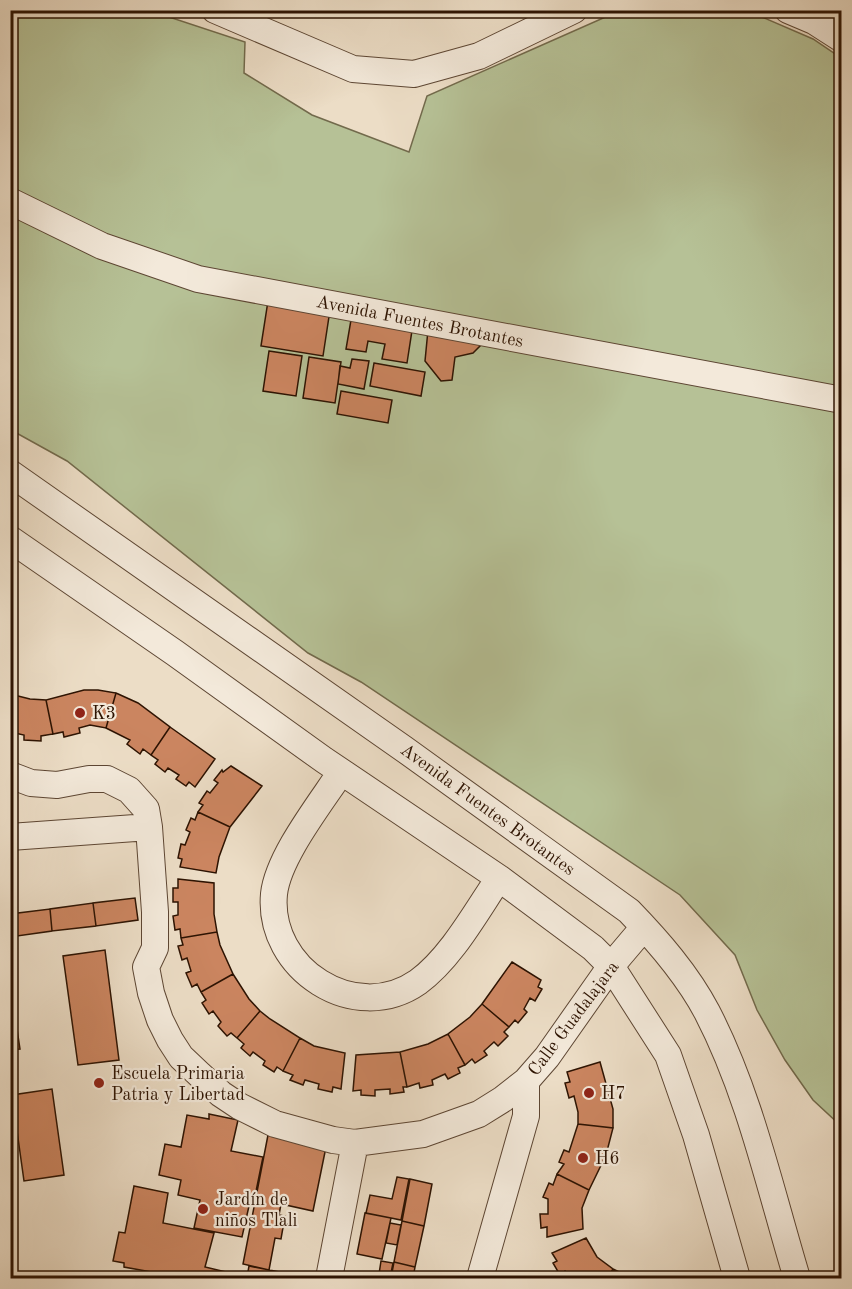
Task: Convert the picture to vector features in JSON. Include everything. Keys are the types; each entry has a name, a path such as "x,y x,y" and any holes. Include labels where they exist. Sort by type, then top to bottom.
{"street":[{"path":"215,10 353,69 414,74 479,56 573,11"},
{"path":"788,10 814,21 842,39"},
{"name":"Avenida Fuentes Brotantes","path":"10,201 102,246 198,279 842,400"},
{"name":"Avenida Fuentes Brotantes","path":"10,473 414,756 629,911 676,965 706,1010 733,1070 756,1137 797,1278"},
{"path":"10,539 341,772 499,878 593,948 611,966 668,1055 696,1135 737,1278"},
{"path":"341,772 284,860 277,877 274,896 274,915 282,942 297,965 311,978 327,988 363,997 390,994 416,984 442,958 499,878"},
{"name":"Calle Guadalajara","path":"12,778 30,783 57,785 89,778 107,779 129,790 146,809 155,912 155,948 146,967 151,993 160,1020 181,1057 220,1094 275,1124 333,1140 355,1143 423,1134 479,1114 503,1099 526,1081 547,1056 611,966 644,927"},
{"path":"10,837 149,827"},
{"path":"504,1278 483,1269 526,1116 526,1081"},
{"path":"329,1278 355,1143"}],"green space":[{"path":"11,11 151,11 245,42 244,73 312,115 409,152 427,96 619,11 748,11 813,39 841,58 841,1126 813,1100 785,1060 757,1010 735,955 680,895 361,682 308,653 67,461 11,430"}],"building":[{"path":"268,301 330,310 323,356 261,346"},
{"path":"352,314 413,324 407,363 382,359 385,344 368,341 366,352 346,349"},
{"path":"428,330 488,338 473,353 455,357 452,380 441,381 425,361"},
{"path":"269,351 302,356 296,396 263,391"},
{"path":"309,357 341,362 335,403 303,398"},
{"path":"352,359 369,361 364,389 338,384 340,366 350,368"},
{"path":"374,363 425,372 421,396 370,386"},
{"path":"341,391 392,400 388,423 337,414"},
{"name":"K3","path":"84,690 116,693 106,728 90,725 79,728 80,733 64,737 63,732 53,734 46,700"},
{"path":"116,693 138,703 170,727 151,755 143,749 140,754 127,744 130,740 106,728"},
{"path":"10,694 46,700 53,734 41,736 41,741 24,740 24,735 10,732"},
{"path":"170,727 215,759 195,787 189,782 186,786 176,779 179,775 168,768 165,772 155,764 158,760 151,755"},
{"path":"231,766 262,786 230,827 198,812 203,805 199,803 207,791 210,793 218,783 214,780 222,770 223,772"},
{"path":"198,812 230,827 216,873 180,867 182,859 178,858 181,844 185,845 190,832 186,830 191,818 195,820"},
{"path":"178,879 214,883 214,914 217,932 181,938 180,929 175,930 173,916 178,915 178,902 173,902 173,888 178,888"},
{"path":"135,898 138,920 96,926 93,903"},
{"path":"93,903 96,926 52,931 50,909"},
{"path":"50,909 52,931 10,937 10,914"},
{"path":"217,932 220,945 233,974 201,992 197,984 192,987 186,973 191,971 187,958 182,960 178,946 183,945 181,938"},
{"path":"105,950 119,1060 78,1065 63,956"},
{"path":"512,962 541,980 538,987 542,989 535,1001 530,998 524,1009 527,1012 518,1023 515,1020 509,1027 482,1004"},
{"path":"233,974 249,999 260,1011 237,1038 231,1033 227,1036 218,1026 221,1022 213,1011 209,1014 202,1003 206,1000 201,992"},
{"path":"10,983 20,1049 10,1050"},
{"path":"482,1004 509,1027 504,1032 508,1036 498,1046 494,1042 484,1051 487,1055 475,1063 472,1059 465,1065 448,1034 470,1017"},
{"path":"260,1011 300,1038 283,1071 277,1067 274,1072 263,1065 265,1061 253,1052 250,1056 241,1048 244,1044 237,1038"},
{"path":"448,1034 465,1065 458,1068 460,1073 448,1079 445,1074 432,1080 433,1085 420,1088 419,1083 407,1087 400,1052 428,1044"},
{"path":"300,1038 314,1046 345,1053 341,1089 333,1087 332,1092 318,1089 319,1084 305,1080 303,1085 290,1080 293,1075 283,1071"},
{"path":"400,1052 407,1087 403,1087 404,1092 390,1094 390,1089 375,1090 375,1096 361,1095 361,1090 353,1091 356,1055"},
{"name":"H7","path":"600,1062 613,1109 613,1128 578,1124 574,1096 569,1098 565,1083 570,1082 567,1072"},
{"path":"52,1089 64,1175 24,1181 12,1095"},
{"path":"209,1114 238,1120 231,1151 263,1157 253,1206 249,1206 242,1237 194,1228 200,1200 178,1195 181,1180 159,1175 165,1144 181,1147 187,1115 209,1119"},
{"name":"H6","path":"578,1124 613,1128 606,1155 589,1190 557,1174 564,1164 559,1162 564,1150 569,1152"},
{"path":"268,1135 326,1147 313,1211 281,1204 279,1215 285,1216 281,1239 275,1238 269,1270 243,1264"},
{"path":"557,1174 589,1190 582,1208 583,1229 547,1237 547,1227 541,1228 540,1214 548,1214 548,1199 543,1197 549,1183 553,1185"},
{"path":"397,1177 409,1179 401,1220 366,1213 370,1195 392,1199"},
{"path":"410,1179 432,1184 424,1226 402,1221"},
{"path":"134,1186 168,1193 163,1223 214,1233 205,1267 247,1277 249,1266 290,1274 289,1278 156,1278 157,1273 124,1267 124,1263 113,1261 119,1232 125,1233"},
{"path":"365,1213 391,1218 382,1259 357,1254"},
{"path":"402,1221 424,1226 415,1267 394,1262"},
{"path":"390,1223 401,1225 397,1245 386,1243"},
{"path":"586,1238 597,1257 613,1269 607,1278 570,1278 565,1271 560,1275 553,1263 557,1261 552,1253"},
{"path":"381,1261 393,1263 390,1278 367,1278 368,1272 379,1274"},
{"path":"394,1262 415,1267 413,1278 391,1278"},
{"path":"613,1269 632,1278 607,1278"}],"place":[{"name":"K3","path":"80,713"},
{"name":"Escuela Primaria Patria y Libertad","path":"99,1083"},
{"name":"H7","path":"589,1093"},
{"name":"H6","path":"583,1158"},
{"name":"Jardín de niños Tlali","path":"203,1209"}]}
